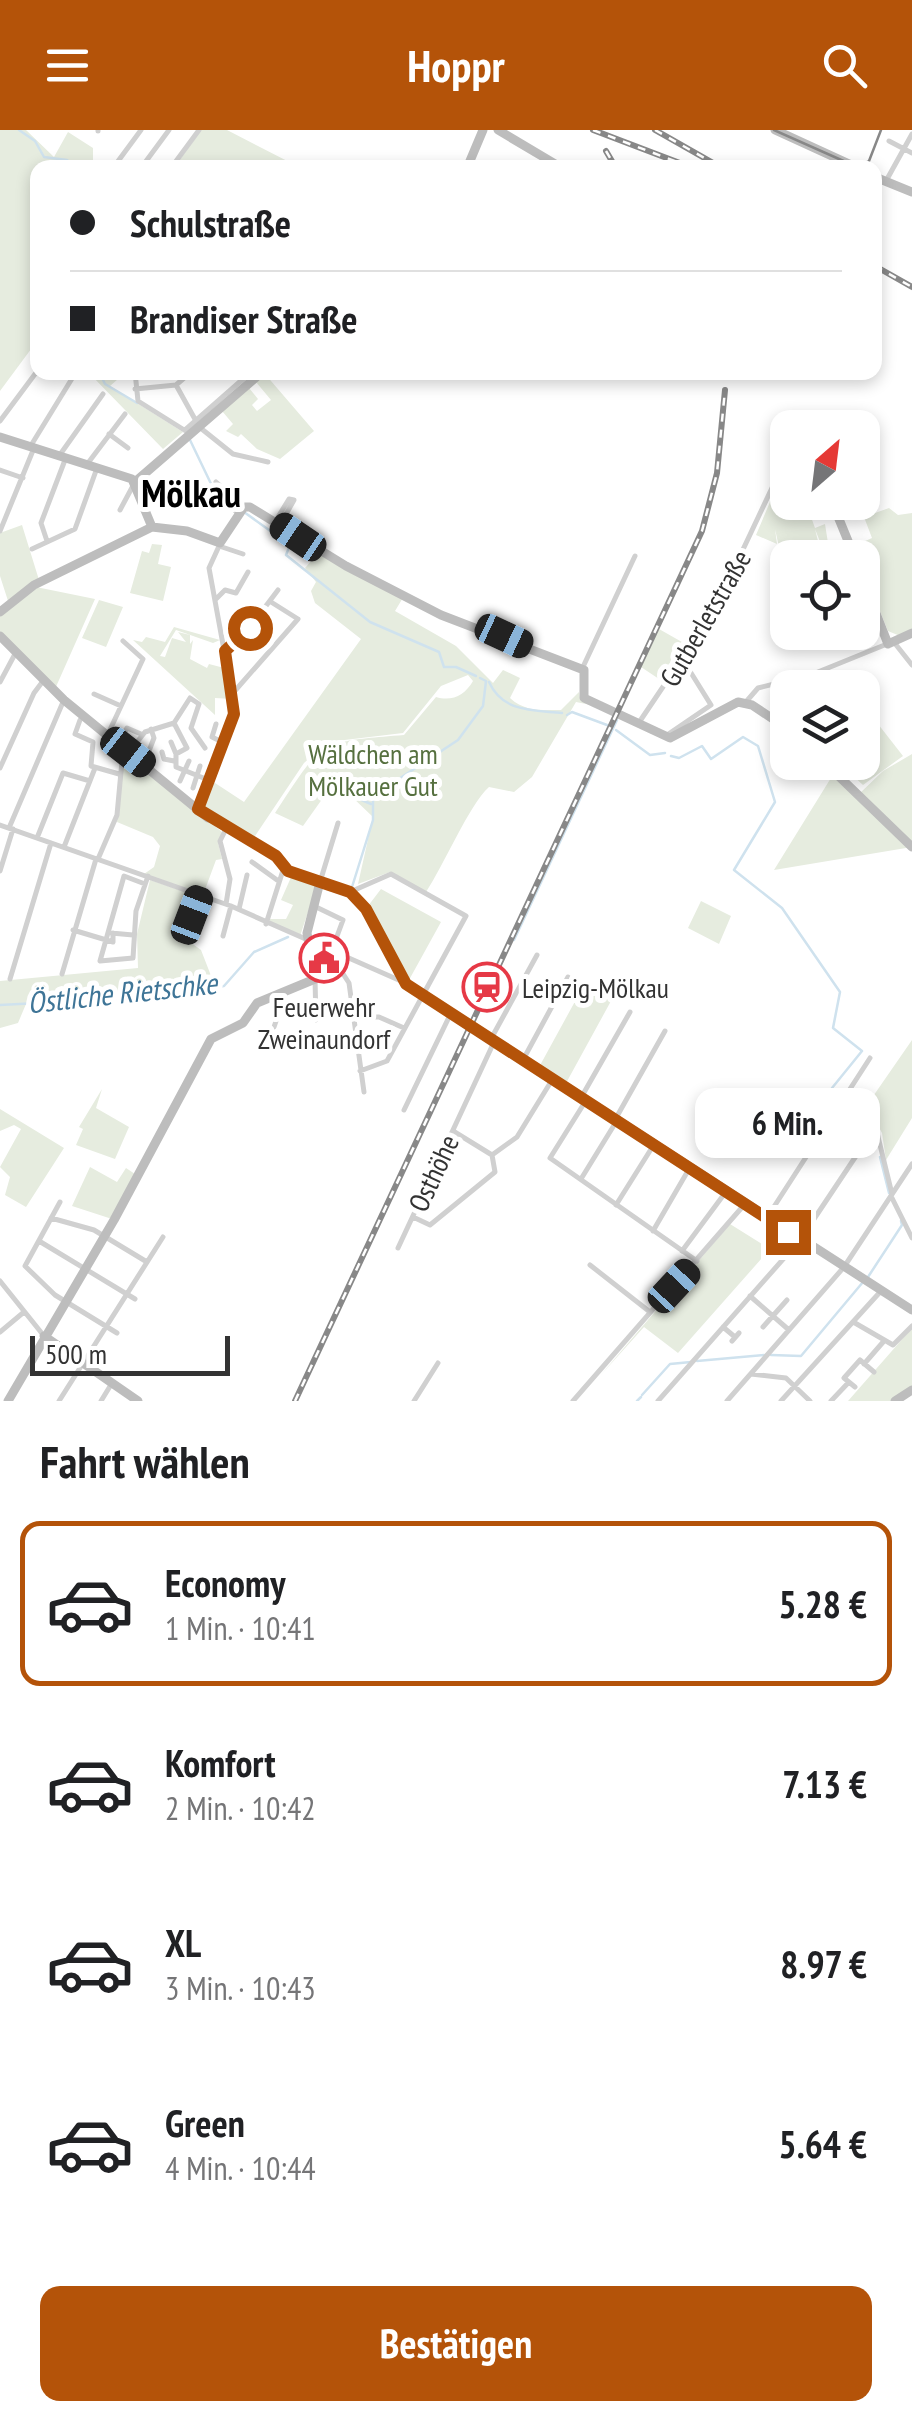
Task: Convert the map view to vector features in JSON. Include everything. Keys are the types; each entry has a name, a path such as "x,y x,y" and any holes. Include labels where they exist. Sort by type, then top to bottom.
{"street":[{"path":"119,160 141,130"},
{"path":"147,160 169,130"},
{"path":"178,160 199,130"},
{"path":"469,160 481,130"},
{"path":"498,130 549,160"},
{"path":"773,130 832,160"},
{"path":"773,130 840,160"},
{"path":"886,181 912,134"},
{"path":"890,140 912,154"},
{"path":"882,179 912,192"},
{"path":"0,421 31,380"},
{"path":"0,531 32,447 71,380"},
{"path":"135,380 138,401 187,432"},
{"path":"135,389 176,385 182,380"},
{"path":"120,510 135,482 248,380"},
{"path":"176,385 197,424 233,454 268,462"},
{"path":"47,541 41,523 62,457 102,394"},
{"path":"32,549 75,529 92,467 125,414"},
{"path":"110,434 128,448"},
{"path":"0,437 135,482"},
{"path":"0,470 22,478"},
{"path":"135,482 152,527"},
{"path":"216,482 242,510"},
{"path":"212,491 242,510"},
{"name":"Gutberletstraße","path":"639,722 683,660 740,564 770,495"},
{"path":"201,812 234,714 209,568 242,510 250,506 441,616 582,669 587,672 583,698 666,736 677,737 728,705 747,703 770,718"},
{"path":"0,612 34,585 152,527 186,531 243,554"},
{"path":"582,669 635,556"},
{"path":"215,600 225,590 236,593 248,572"},
{"path":"225,651 244,635 278,590"},
{"path":"233,693 298,620 271,602"},
{"path":"880,620 891,642 912,665"},
{"path":"747,703 754,691 912,634"},
{"path":"0,636 64,700 216,823 265,850 284,867 350,892 366,909 406,984"},
{"path":"107,735 144,657 123,641"},
{"path":"0,682 16,653"},
{"path":"666,736 711,705 683,660"},
{"path":"0,768 43,681"},
{"path":"94,694 121,706"},
{"path":"62,974 97,859 117,816 119,774 128,752 150,729 174,724 190,698 202,706 193,733 205,748"},
{"path":"0,871 11,829 64,700"},
{"path":"64,847 95,768 90,758 92,741 75,734 80,720"},
{"path":"174,724 187,748 174,763"},
{"path":"216,724 212,737 224,743"},
{"path":"122,738 126,728 142,734"},
{"path":"147,756 154,738 150,729"},
{"path":"171,742 174,763"},
{"path":"162,759 211,781"},
{"path":"180,781 189,761"},
{"path":"193,788 200,766"},
{"path":"95,768 119,774"},
{"path":"37,838 63,772 90,781"},
{"path":"843,780 912,847"},
{"path":"316,1020 308,938 338,823"},
{"path":"0,825 146,880"},
{"path":"223,936 230,879 220,841 226,829"},
{"path":"10,979 51,842"},
{"path":"252,862 277,880"},
{"path":"266,924 284,867"},
{"path":"239,909 248,874"},
{"path":"350,892 391,874 466,916 384,1064 360,1071"},
{"path":"146,880 133,935 133,958 100,961 124,876 146,880 200,894 334,949 406,984 912,1310"},
{"path":"184,936 200,894"},
{"path":"314,906 344,920 334,960 347,976 364,1092"},
{"path":"73,932 133,935"},
{"name":"Osthöhe","path":"398,1248 492,1040 537,956"},
{"path":"522,1060 568,977"},
{"path":"0,1396 8,1401 216,1035 244,1024 255,1005 315,979"},
{"path":"274,1027 286,990"},
{"path":"310,1015 317,1008"},
{"path":"630,1012 550,1158 698,1261"},
{"path":"404,1110 451,1013"},
{"path":"354,1017 380,1017 404,1028"},
{"path":"581,1179 665,1031"},
{"path":"766,1219 870,1058"},
{"path":"492,1154 517,1136 552,1080"},
{"path":"845,1094 872,1112 892,1195 912,1238"},
{"path":"658,1401 800,1240 876,1126"},
{"path":"453,1131 492,1154"},
{"path":"616,1205 653,1146"},
{"path":"412,1217 430,1224 494,1172 492,1154"},
{"path":"727,1401 844,1267 912,1164"},
{"path":"654,1231 689,1169"},
{"path":"682,1251 725,1192"},
{"path":"60,1202 25,1266 66,1301 117,1333"},
{"path":"572,1401 744,1205"},
{"path":"52,1218 105,1236 147,1262"},
{"path":"59,1401 162,1238"},
{"path":"39,1240 134,1299"},
{"path":"590,1265 650,1312"},
{"path":"0,1281 44,1336 138,1401"},
{"path":"781,1401 881,1291"},
{"path":"750,1296 789,1330"},
{"path":"763,1327 787,1300"},
{"path":"0,1332 24,1312"},
{"path":"854,1322 895,1344 912,1326"},
{"path":"723,1327 735,1337"},
{"path":"864,1364 884,1341"},
{"path":"832,1401 860,1360 874,1372"},
{"path":"414,1401 438,1363"},
{"path":"751,1374 783,1377 810,1401"},
{"path":"846,1380 855,1387"},
{"path":"101,1401 112,1383"},
{"path":"895,1401 912,1390"}],"green space":[{"path":"0,130 26,130 54,157 68,132 93,148 93,160 30,160 30,350 0,391"},
{"path":"201,130 227,130 285,160 180,160"},
{"path":"96,380 117,380 110,386 183,432 163,449"},
{"path":"270,380 314,431 280,459 257,449 241,434 238,437 226,431 233,424 222,411 249,388 258,399 252,405 257,411 271,400 256,382"},
{"path":"770,502 770,520 812,520 815,528 825,524 828,540 819,540 815,529 818,540 777,540 775,529 776,540 756,535"},
{"path":"889,508 898,515 912,513 912,631 900,636 888,631 880,611 880,540 868,540 872,538 865,520 880,520 880,511"},
{"path":"22,525 39,580 9,604 0,576 0,533"},
{"path":"152,544 162,545 158,564 171,567 163,601 130,593 142,551 149,553"},
{"name":"Wäldchen am Mölkauer Gut","path":"319,552 404,596 395,611 456,646 493,683 503,670 520,678 510,698 516,703 534,709 561,710 579,692 580,699 591,705 576,702 532,777 514,792 489,787 481,796 426,892 390,872 358,884 373,817 351,796 330,788 303,826 275,813 303,771 325,749 354,740 404,735 436,697 453,698 466,690 473,681 468,675 441,686 403,733 328,742 304,763 253,839 203,807 212,781 244,802 361,639 315,603 311,591 316,582 305,568"},
{"path":"36,587 95,599 55,689 0,632 0,615"},
{"path":"99,600 123,607 106,647 82,638"},
{"path":"174,627 220,640 213,643 176,630 160,656 165,657 172,638 186,642 178,632 190,635 190,644 193,640 190,659 207,668 209,664 228,669 232,699 215,698 215,715 133,640 142,642 146,637 165,642"},
{"path":"659,629 689,646 665,683 641,667"},
{"path":"880,727 903,756 880,773"},
{"path":"912,754 912,847 774,870 830,780 842,780 859,794 874,780 880,780 883,771"},
{"path":"130,757 222,832 218,843 222,859 216,860 203,895 144,874 154,867 160,846 153,837 117,822 123,766"},
{"path":"292,875 317,885 300,936 271,925 269,919 286,919 293,905 281,900"},
{"path":"150,880 198,896 183,937 201,950 215,986 26,1004 18,1023 0,1028 0,981 138,968 137,934"},
{"path":"381,889 441,922 409,980 368,906"},
{"path":"701,901 731,916 719,944 688,928"},
{"path":"584,985 611,1001 565,1085 538,1069"},
{"path":"912,1040 912,1118 886,1160 882,1133 867,1105"},
{"path":"102,1089 96,1108 129,1127 115,1159 76,1145 83,1129 79,1127"},
{"path":"0,1109 64,1148 26,1207 5,1195 10,1177 0,1167 21,1129 14,1125 0,1131"},
{"path":"90,1167 117,1182 126,1168 135,1174 112,1219 72,1206"},
{"path":"730,1224 770,1249 678,1353 644,1327 600,1376"},
{"path":"912,1328 912,1386 890,1401 848,1401"}],"waterway":[{"path":"19,130 35,141 44,157 67,160"},
{"path":"103,380 137,403"},
{"path":"190,440 214,490"},
{"path":"224,498 238,508"},
{"path":"244,512 290,545 286,555 370,622 439,652 444,667 456,667 476,676"},
{"name":"Östliche Rietschke","path":"352,887 373,820 373,796 458,740 483,706 486,681 480,678"},
{"path":"489,682 502,700 511,705 562,713"},
{"path":"567,715 572,712 607,725"},
{"path":"514,940 617,720"},
{"path":"616,730 650,755 665,753"},
{"path":"671,756 679,758 702,746 711,759 743,737 758,746 775,802 734,870 782,908 840,992 833,1028 862,1051 832,1088 839,1093"},
{"path":"336,789 371,804"},
{"name":"Östliche Rietschke","path":"0,1005 134,998 224,986 254,952 288,937"},
{"path":"880,1157 889,1193"},
{"path":"868,1277 901,1221"},
{"path":"771,1355 801,1356 863,1282"},
{"path":"697,1361 764,1355"},
{"path":"642,1395 670,1364 691,1362"},
{"path":"637,1401 641,1397"}],"tram line":[{"path":"774,130 841,160"},
{"path":"869,160 881,130"}],"railway":[{"path":"593,130 672,160"},
{"path":"655,130 708,160"},
{"path":"606,151 611,160"},
{"path":"882,270 912,287"},
{"path":"295,1401 702,531 717,473 725,390"}],"place":[{"name":"Feuerwehr Zweinaundorf","path":"324,958"},
{"name":"Leipzig-Mölkau","path":"487,987"}],"district":[{"name":"Mölkau","path":"191,492"}],"route":[{"path":"250,628 225,651 234,714 204,803 198,809 212,822 276,856 288,871 350,892 366,909 406,984 788,1232"}]}
